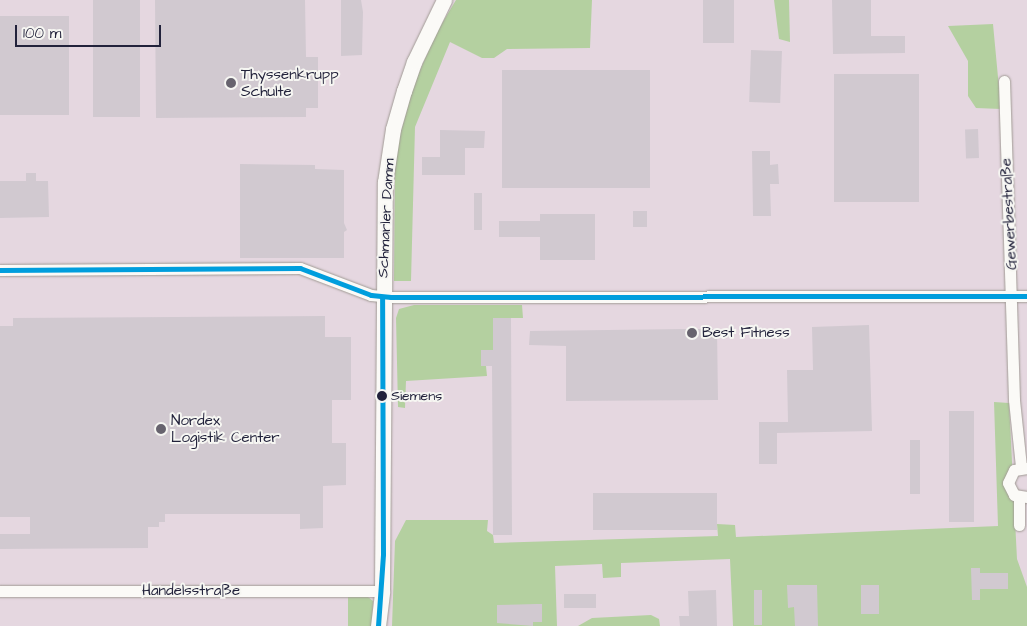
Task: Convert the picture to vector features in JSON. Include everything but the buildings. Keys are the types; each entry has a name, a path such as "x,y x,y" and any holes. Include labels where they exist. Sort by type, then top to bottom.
{"street":[{"name":"Schmarler Damm","path":"378,626 382,591 382,297 384,202 393,129 414,62 444,0"},
{"name":"Gewerbestraße","path":"1004,81 1014,400 1024,468 1010,474 1008,482 1011,491 1023,497 1019,525"},
{"path":"0,270 300,268 382,297 1027,296"},
{"name":"Handelsstraße","path":"0,592 382,591"}],"shaded area":[{"path":"0,0 1027,0 1027,626 0,626"}],"green space":[{"path":"456,0 592,0 590,48 507,49 494,58 482,58 450,42 415,127 411,281 394,281 395,154 413,87 435,35"},
{"path":"774,0 789,0 790,42 779,39"},
{"path":"993,24 1001,109 976,108 968,96 968,61 948,26"},
{"path":"414,305 522,305 523,318 493,318 493,355 491,350 481,350 481,366 486,366 487,376 406,381 405,408 398,407 396,318 399,309"},
{"path":"994,402 1009,403 1017,559 1027,587 1027,626 733,626 730,559 621,563 621,577 603,578 602,564 555,566 557,626 392,626 395,541 406,520 488,520 487,531 493,535 494,543 718,536 717,524 735,525 736,537 998,526"},
{"path":"348,596 368,597 373,601 372,626 348,626"},
{"path":"651,615 659,619 660,626 578,626 592,618"}],"transit line":[{"path":"0,270 300,268 371,295 391,297 1027,296"},
{"path":"378,626 383,554 382,297"}],"place":[{"name":"Thyssenkrupp Schulte","path":"231,83"},
{"name":"Best Fitness","path":"692,333"},
{"name":"Siemens","path":"382,396"},
{"name":"Nordex Logistik Center","path":"161,429"}]}
